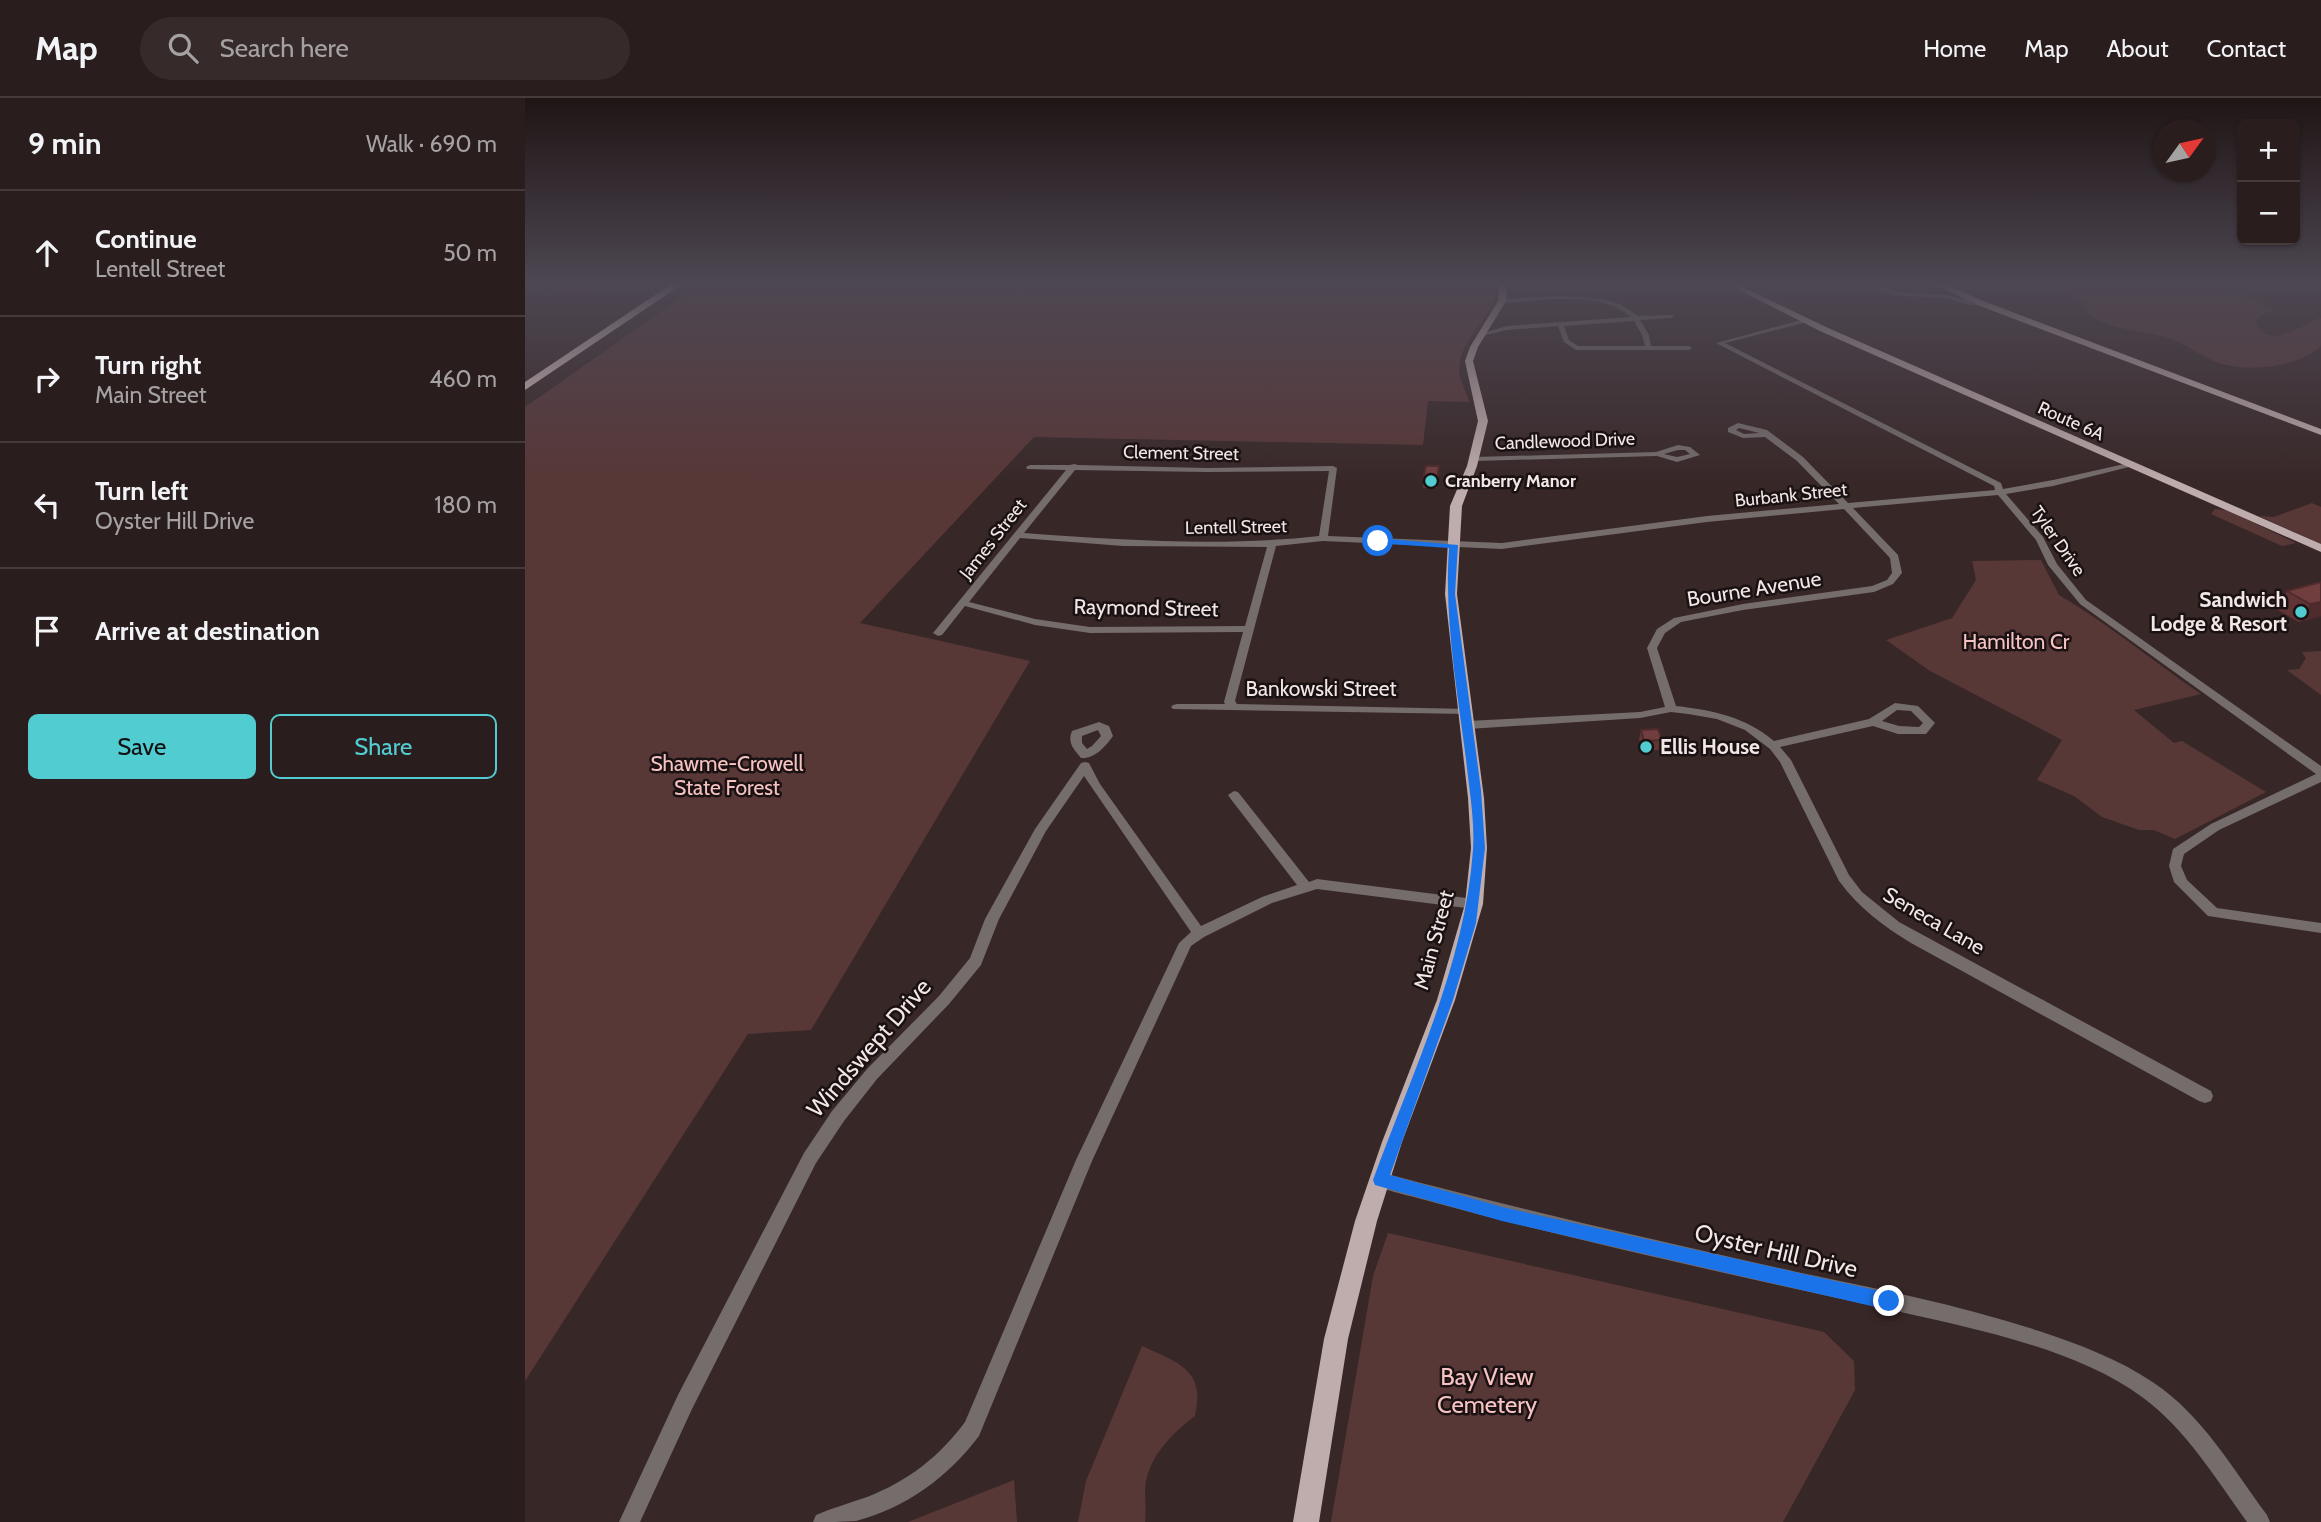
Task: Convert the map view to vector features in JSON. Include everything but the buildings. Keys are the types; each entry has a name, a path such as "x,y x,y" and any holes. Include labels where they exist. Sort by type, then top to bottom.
{"highway":[{"path":"525,375 560,351"},
{"path":"525,387 578,351"}],"main road":[{"name":"Main Street","path":"1306,1522 1336,1339 1366,1221 1446,1000 1474,904 1479,848 1467,718 1451,594 1456,506 1475,459 1483,421 1469,365 1472,351"},
{"name":"Route 6A","path":"1874,351 2321,548"},
{"path":"2108,351 2321,432"}],"street":[{"name":"Tyler Drive","path":"1738,351 1998,485 2000,492 2040,539 2053,565 2083,603 2321,772"},
{"name":"Bourne Avenue","path":"1671,709 1652,649 1661,631 1678,620 1743,607 1848,594 1890,582 1897,573 1895,556 1800,459 1764,432"},
{"name":"Candlewood Drive","path":"1475,459 1657,454"},
{"name":"Burbank Street","path":"1454,545 1542,542 1707,519 2000,492 2053,483 2130,464"},
{"name":"James Street","path":"938,633 1074,466"},
{"name":"Clement Street","path":"1030,467 1207,470 1333,468 1323,538"},
{"name":"Lentell Street","path":"1018,535 1123,544 1272,544 1323,538 1454,545"},
{"path":"1232,705 1229,702 1247,629 1272,544"},
{"name":"Raymond Street","path":"963,603 1034,622 1090,630 1247,629"},
{"name":"Bankowski Street","path":"1177,707 1232,705 1235,709 1261,710 1403,708 1467,718"},
{"path":"1467,718 1640,715 1671,709"},
{"name":"Seneca Lane","path":"1671,709 1705,712 1733,719 1756,730 1774,745 1785,760 1844,878 1855,895 1867,906 1935,948 2204,1096"},
{"path":"1774,745 1873,722"},
{"name":"Windswept Drive","path":"629,1522 684,1402 810,1158 838,1116 872,1074 944,1000 976,961 992,919 1041,829 1085,761 1095,785 1199,933"},
{"path":"2321,777 2215,827 2179,852 2175,866 2181,882 2213,912 2321,928"},
{"path":"1234,795 1305,887"},
{"path":"823,1522 858,1511 930,1477 955,1454 972,1429 1090,1148 1187,943 1199,933 1268,900 1305,887 1327,883 1474,904"},
{"name":"Oyster Hill Drive","path":"1380,1180 1502,1214 1889,1301 2059,1345 2131,1378 2156,1396 2176,1415 2260,1522"}],"green space":[{"name":"Shawme-Crowell State Forest","path":"604,351 1463,351 1459,374 1469,402 1428,401 1423,445 1034,437 860,623 1030,661 811,1030 748,1034 525,1381 525,407"},
{"path":"2196,351 2313,351 2287,363 2258,368 2231,366"},
{"path":"2312,503 2321,507 2321,544 2259,516 2274,517"},
{"path":"2215,509 2227,510 2296,543 2282,546 2211,514"},
{"name":"Hamilton Cr","path":"2041,560 2059,595 2113,630 2201,694 2134,710 2174,743 2182,741 2266,792 2175,839 2154,830 2139,830 2102,817 2074,796 2037,780 2062,740 1930,671 1886,640 1952,618 1976,580 1972,561"},
{"path":"2321,651 2321,695 2287,670 2299,669 2306,658 2302,653"},
{"name":"Bay View Cemetery","path":"1388,1233 1824,1332 1854,1361 1855,1390 1783,1522 1331,1522 1373,1276"},
{"path":"1142,1346 1187,1370 1197,1388 1195,1416 1166,1442 1150,1468 1145,1488 1145,1522 1078,1522 1086,1481"},
{"path":"1014,1480 1017,1522 908,1522"}],"place":[{"name":"Cranberry Manor","path":"1431,481"},
{"name":"Sandwich Lodge & Resort","path":"2301,612"},
{"name":"Ellis House","path":"1646,747"}],"route":[{"path":"1378,541 1454,545 1451,594 1475,790 1479,848 1474,904 1469,923 1446,1000 1380,1180 1502,1214 1889,1301"}]}
